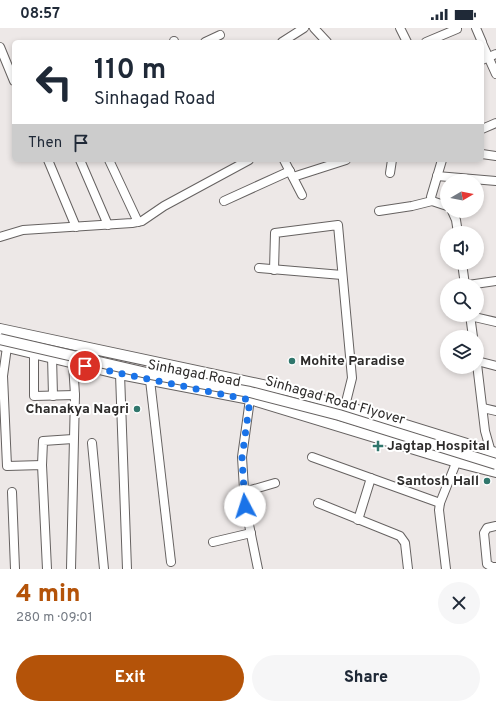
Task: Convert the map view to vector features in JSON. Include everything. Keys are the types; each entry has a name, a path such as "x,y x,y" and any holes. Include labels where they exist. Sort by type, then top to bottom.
{"main road":[{"name":"Sinhagad Road","path":"0,329 286,390 345,406 494,454"},
{"name":"Sinhagad Road Flyover","path":"0,334 130,364 288,396 494,454"},
{"name":"Sinhagad Road","path":"2,344 120,374 250,400 457,462 491,470"},
{"name":"Sinhagad Road Flyover","path":"2,344 250,392 339,415 496,464"}],"street":[{"path":"285,40 304,28"},
{"path":"314,28 325,40"},
{"path":"400,28 406,40"},
{"path":"429,40 440,31 458,28"},
{"path":"476,28 481,40"},
{"path":"209,40 220,35"},
{"path":"484,46 496,74"},
{"path":"0,47 12,76"},
{"path":"484,128 496,123"},
{"path":"484,154 496,156"},
{"path":"49,162 76,227"},
{"path":"81,162 108,225"},
{"path":"110,162 138,222"},
{"path":"285,162 302,195"},
{"path":"224,201 292,174 338,162"},
{"path":"390,173 392,162"},
{"path":"432,201 441,162"},
{"path":"0,237 23,230 138,222 164,206 196,190 232,163"},
{"path":"437,176 496,181"},
{"path":"379,211 432,201 440,204"},
{"path":"274,270 275,233 338,225 352,378 345,406"},
{"path":"259,268 342,276"},
{"path":"484,283 496,281"},
{"path":"484,319 496,322"},
{"path":"2,344 3,466 42,465"},
{"path":"34,353 34,396 75,395"},
{"path":"52,356 53,396"},
{"path":"71,569 75,395 73,363"},
{"path":"484,363 496,366"},
{"path":"120,374 127,569"},
{"path":"479,374 485,430 494,454 491,470"},
{"path":"150,380 171,562"},
{"path":"250,400 242,458 244,492 250,534 258,569"},
{"path":"483,408 496,411"},
{"path":"47,569 42,465 43,441 74,439"},
{"path":"92,442 104,569"},
{"path":"446,569 439,510 440,503 457,462 462,443"},
{"path":"312,457 440,503"},
{"path":"358,520 371,478"},
{"path":"244,492 275,483"},
{"path":"12,492 15,569"},
{"path":"318,503 396,534 403,539 408,569"},
{"path":"496,526 487,528 484,533 487,564 492,568 496,567"},
{"path":"213,542 250,534"}],"place":[{"name":"Mohite Paradise","path":"292,361"},
{"name":"Chanakya Nagri","path":"137,409"},
{"name":"Jagtap Hospital","path":"378,446"},
{"name":"Santosh Hall","path":"487,481"}],"route":[{"path":"85,366 250,400 243,438 242,458 245,506"}]}
